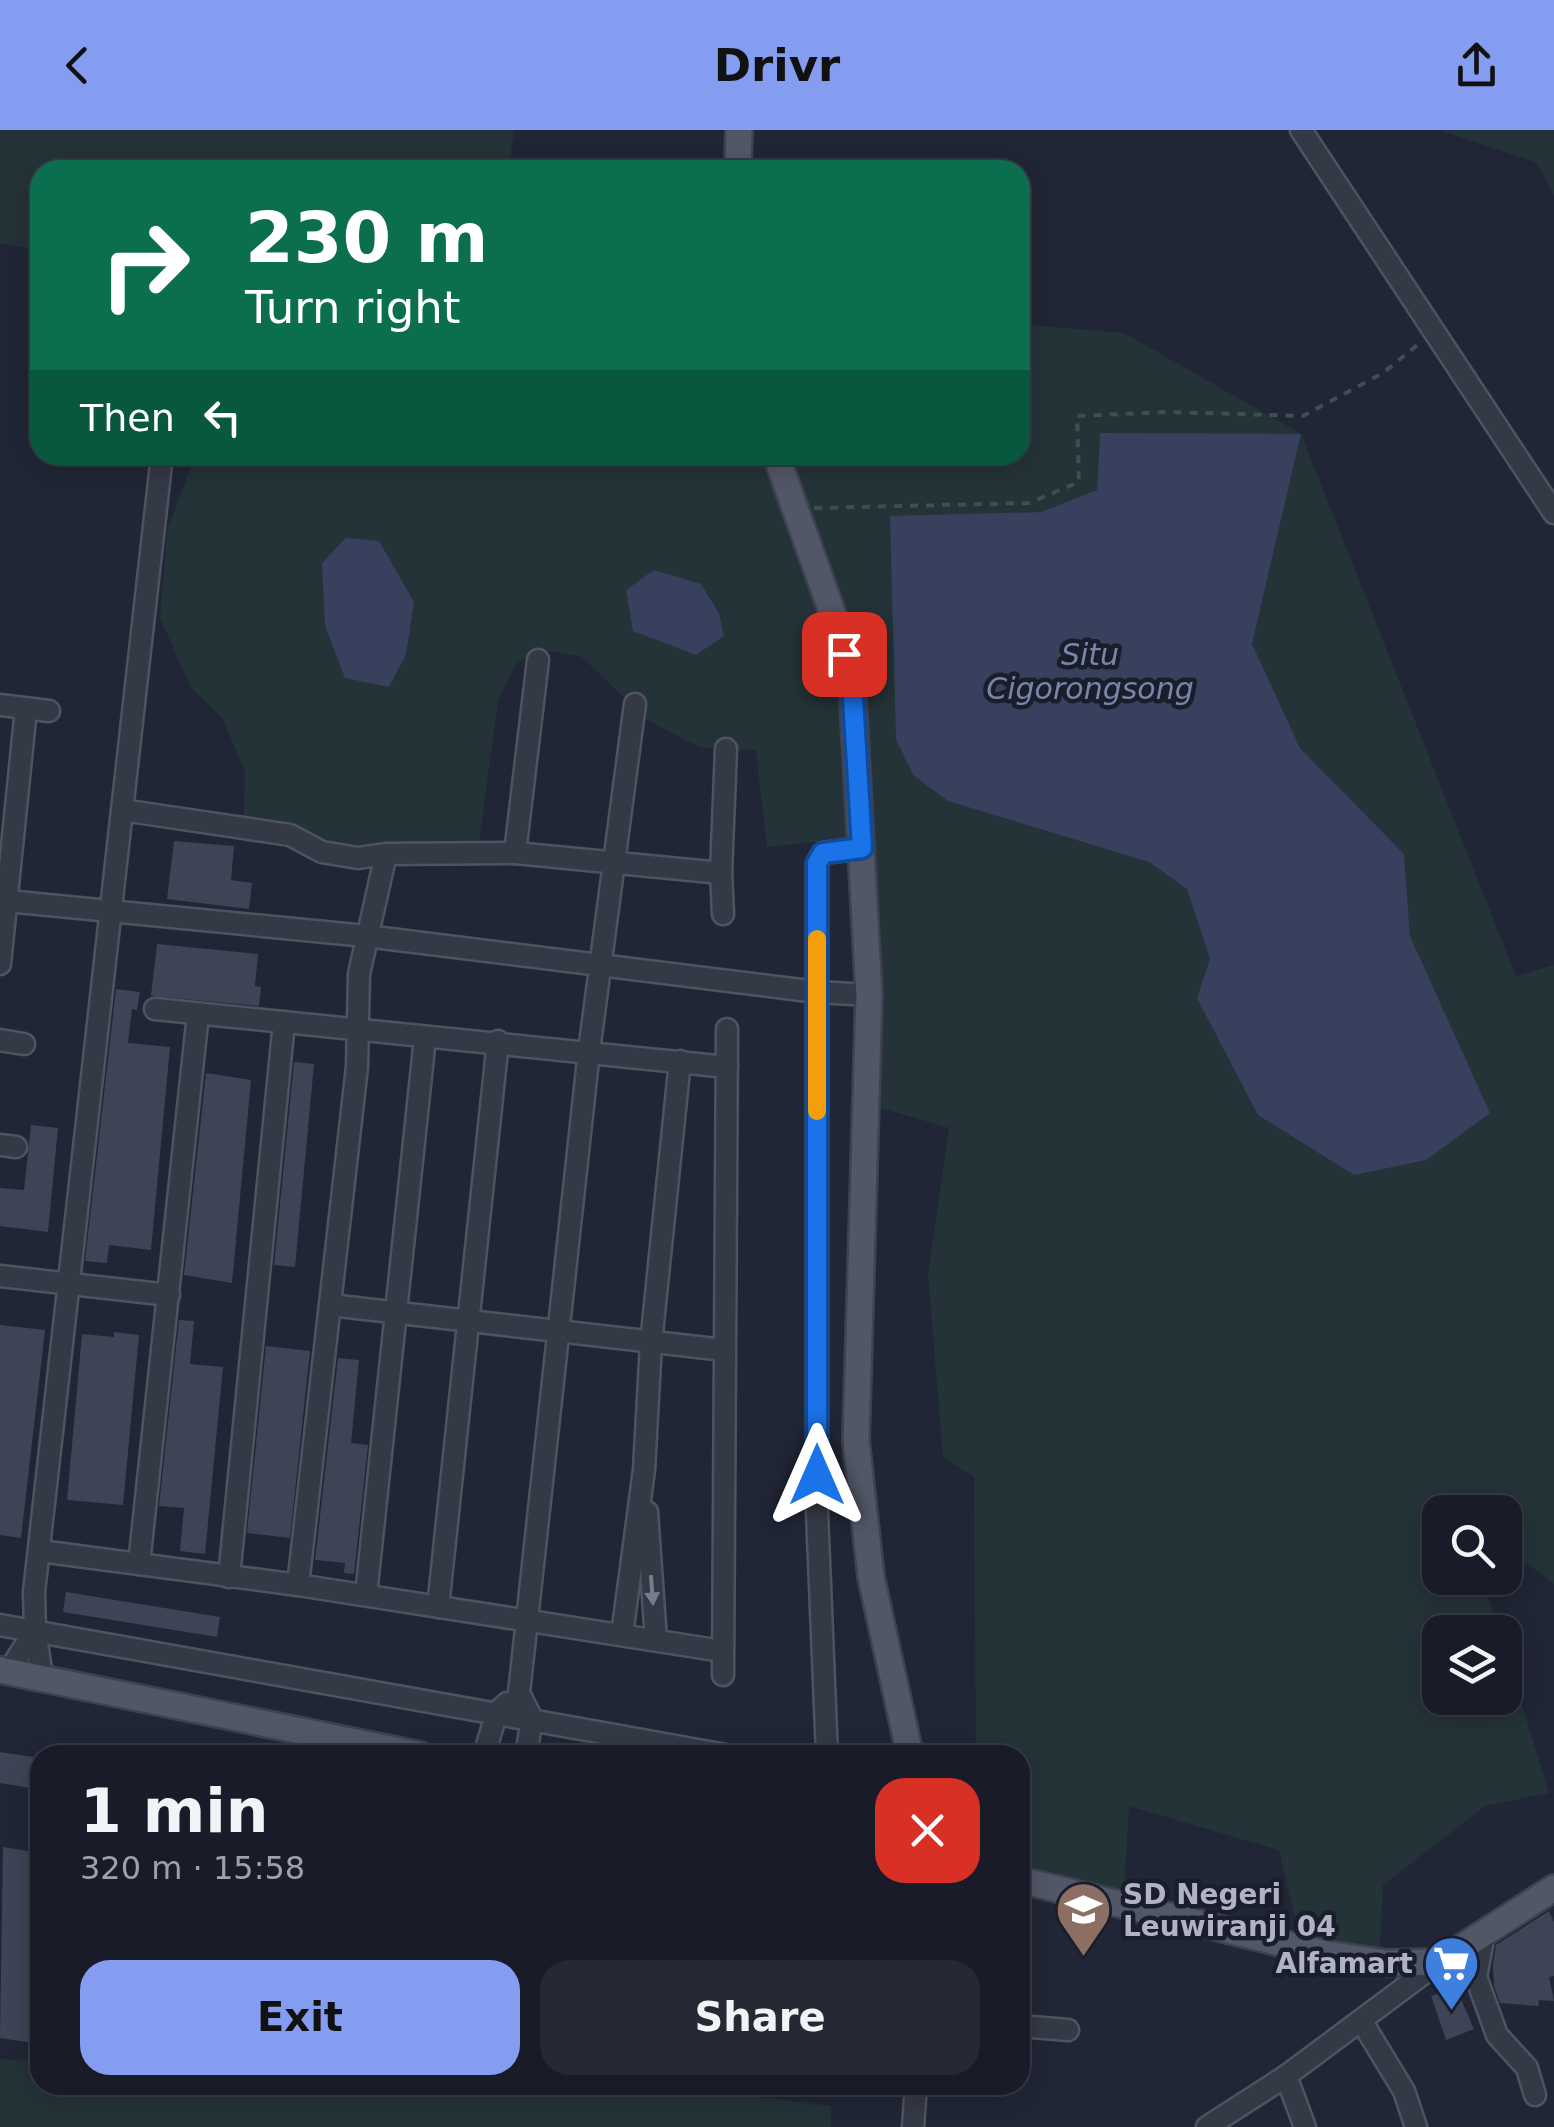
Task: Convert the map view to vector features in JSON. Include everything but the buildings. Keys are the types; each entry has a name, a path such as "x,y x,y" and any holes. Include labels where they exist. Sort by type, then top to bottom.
{"main road":[{"path":"738,160 739,130"},
{"path":"779,465 852,681 868,995 856,1441 871,1577 908,1745"},
{"path":"4,1670 372,1745"},
{"path":"1030,1882 1326,1954 1386,1963 1439,1962 1554,1888"}],"street":[{"path":"1301,130 1554,513"},
{"path":"42,1676 34,1630 34,1592 161,465"},
{"path":"515,853 538,660"},
{"path":"528,1745 532,1719 519,1692 589,1051 635,704"},
{"path":"0,705 49,711"},
{"path":"0,964 26,708"},
{"path":"723,914 726,749"},
{"path":"122,810 290,834 322,852 358,858 386,854 515,853 721,873"},
{"path":"827,1745 817,1512 817,863 823,853 862,848"},
{"path":"298,1585 357,1067 360,974 386,854"},
{"path":"7,901 366,936 868,995"},
{"path":"156,1009 726,1066"},
{"path":"139,1564 198,1014"},
{"path":"228,1576 284,1022"},
{"path":"723,1675 726,1029"},
{"path":"366,1596 425,1038"},
{"path":"0,1040 24,1044"},
{"path":"438,1607 498,1042"},
{"path":"622,1635 644,1470 652,1343 680,1061"},
{"path":"0,1276 169,1295"},
{"path":"330,1305 724,1350"},
{"path":"644,1470 656,1640"},
{"path":"40,1551 298,1585 722,1651"},
{"path":"0,1626 672,1745"},
{"path":"4,1670 34,1630"},
{"path":"487,1745 497,1712 519,1692"},
{"path":"1484,1935 1476,1977 1498,2035 1527,2068 1535,2095"},
{"path":"1207,2127 1362,2022 1439,1962"},
{"path":"1362,2022 1404,2091 1416,2127"},
{"path":"1030,2027 1068,2030"},
{"path":"1286,2076 1305,2127"},
{"path":"913,2127 915,2095"}],"path":[{"path":"794,508 1029,503 1078,482 1077,416 1168,412 1303,416 1383,373 1435,331"}],"shaded area":[{"path":"0,130 514,130 510,160 30,160 30,248 0,243"},
{"path":"1440,130 1554,130 1554,195 1536,162"},
{"path":"1030,325 1124,333 1301,434 1516,976 1554,965 1554,1584 1527,1563 1522,1566 1522,1495 1422,1495 1422,1595 1487,1595 1494,1615 1422,1615 1422,1715 1522,1715 1522,1706 1549,1793 1485,1806 1383,1885 1380,1949 1299,1936 1279,1850 1129,1806 1124,1892 1030,1869 1030,1745 976,1745 974,1477 943,1457 928,1274 949,1128 868,1104 868,836 767,847 756,750 701,748 647,720 582,657 539,649 515,665 498,701 477,857 243,842 245,772 223,719 191,688 160,618 167,531 191,465 1030,465","holes":["1100,434 1301,434 1252,644 1300,748 1404,854 1410,936 1490,1113 1210,959 1187,889 1149,862 948,801 890,517 1041,512 1097,490"]},
{"path":"0,2059 30,2061 30,2095 744,2095 831,2106 831,2127 0,2127"}],"water":[{"name":"Situ Cigorongsong","path":"1100,433 1301,434 1252,644 1300,748 1404,854 1410,936 1490,1113 1426,1160 1354,1175 1258,1115 1197,998 1210,959 1187,889 1149,862 948,801 913,775 896,739 890,516 1041,512 1097,490"},
{"path":"346,538 379,541 414,602 406,654 389,687 345,678 325,625 322,563"},
{"path":"654,570 701,584 719,613 724,636 696,655 633,631 626,590"}],"slow traffic":[{"path":"817,939 817,1111"}],"place":[{"name":"SD Negeri Leuwiranji 04","path":"1084,1959"},
{"name":"Alfamart","path":"1452,2012"}],"route":[{"path":"817,1475 817,863 823,853 831,850 862,848 852,681 844,654"}]}
